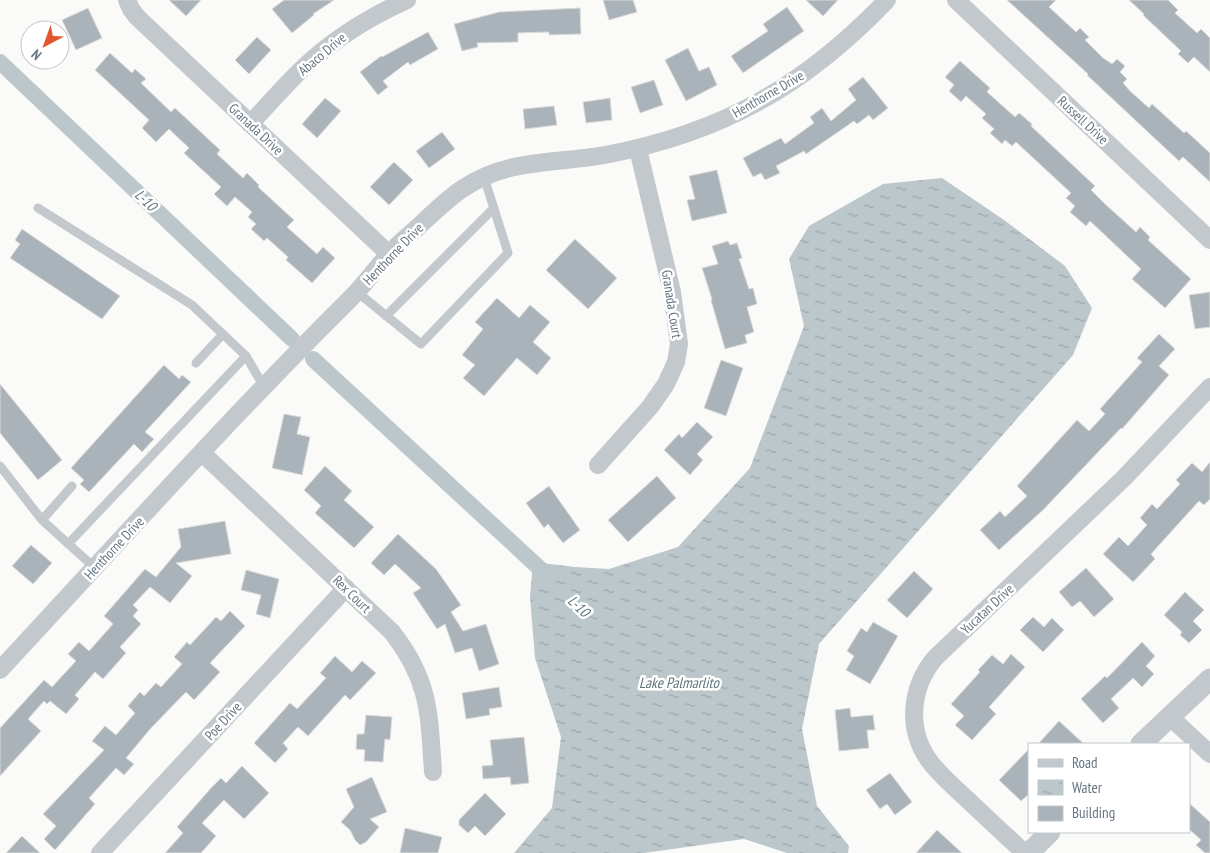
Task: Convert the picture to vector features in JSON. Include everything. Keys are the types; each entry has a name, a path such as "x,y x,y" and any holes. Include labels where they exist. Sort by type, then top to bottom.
{"street":[{"name":"Granada Drive","path":"127,0 137,17 389,254"},
{"name":"Abaco Drive","path":"250,124 302,68 322,51 354,28 407,0"},
{"name":"Henthorne Drive","path":"0,670 295,353 357,292 389,254 463,188 506,168 529,163 593,157 638,149 673,139 716,123 753,106 788,85 860,28 887,0"},
{"name":"Russell Drive","path":"956,0 1210,240"},
{"name":"Granada Court","path":"598,465 650,407 666,384 676,362 679,344 672,292 638,149"},
{"name":"Yucatan Drive","path":"1025,853 939,773 925,756 917,736 914,715 919,685 935,658 1119,484 1210,387"},
{"name":"Rex Court","path":"202,453 392,632 406,650 417,670 425,691 429,714 433,772"},
{"name":"Poe Drive","path":"100,853 346,588"},
{"path":"1142,743 1210,679"},
{"path":"1170,717 1210,754"},
{"path":"1029,853 1049,833"}],"lane":[{"path":"357,292 421,344 508,253 484,177"},
{"path":"38,208 192,305 246,356 264,387"},
{"path":"386,316 494,208"},
{"path":"196,363 223,334"},
{"path":"68,544 246,356"},
{"path":"0,466 42,520 95,568"},
{"path":"42,520 72,486"}],"water":[{"name":"Lake Palmarlito","path":"942,178 1004,220 1065,266 1092,308 1073,355 819,644 802,729 817,806 849,846 848,853 787,853 744,839 644,853 514,853 552,808 561,737 535,658 530,597 533,562 609,569 678,547 750,468 804,326 789,259 809,226 883,184"}],"building":[{"path":"169,0 201,0 186,16"},
{"path":"284,0 334,0 313,14 292,33 272,9"},
{"path":"603,0 633,0 637,12 609,20"},
{"path":"806,0 838,0 823,16"},
{"path":"1007,0 1056,0 1049,7 1076,32 1080,28 1089,37 1085,40 1103,58 1112,64 1117,59 1125,66 1120,72 1127,79 1123,83 1130,91 1149,108 1152,104 1184,133 1186,131 1210,153 1210,182 1183,157 1179,161"},
{"path":"1129,0 1168,0 1178,10 1175,13 1197,33 1201,29 1210,38 1210,72 1194,57 1188,63 1178,54 1181,51"},
{"path":"787,7 804,31 743,73 731,56 768,31 763,24"},
{"path":"88,8 102,38 76,50 70,37 70,20 62,20"},
{"path":"580,8 581,34 549,35 549,32 518,33 518,42 477,43 478,47 462,51 454,24 499,12"},
{"path":"428,32 438,49 410,65 408,62 383,81 388,87 378,95 360,72 381,56"},
{"path":"257,37 271,50 249,74 235,60"},
{"path":"688,48 699,71 709,67 717,85 686,101 665,60"},
{"path":"110,53 132,73 135,69 146,79 141,83 171,112 175,108 220,150 217,154 243,178 247,173 259,185 258,187 294,220 287,227 317,254 323,247 335,258 312,283 286,260 288,257 267,238 264,241 251,229 256,224 248,217 252,212 235,197 227,206 214,194 221,187 184,153 189,148 169,129 156,142 142,128 149,120 95,70"},
{"path":"960,61 990,88 987,92 1015,117 1019,113 1032,124 1031,126 1095,186 1091,190 1105,204 1136,232 1140,227 1150,237 1148,240 1191,279 1165,308 1132,279 1141,269 1090,221 1086,226 1070,212 1075,206 1066,198 1071,193 1016,142 1012,146 1005,140 1002,144 990,133 994,129 982,118 986,114 966,96 961,102 949,91 954,85 945,77"},
{"path":"863,77 888,108 873,120 869,115 857,124 854,121 806,154 804,151 776,166 780,173 765,180 761,173 753,177 743,158 781,138 785,144 814,123 810,117 822,108 831,121 856,100 848,89"},
{"path":"654,80 663,105 640,113 631,87"},
{"path":"325,98 341,111 317,138 302,124"},
{"path":"610,98 612,120 586,123 583,102"},
{"path":"554,106 557,125 525,129 523,109"},
{"path":"442,132 455,149 429,168 416,151"},
{"path":"394,162 413,180 389,205 370,187"},
{"path":"717,170 727,213 692,221 687,200 695,199 689,176"},
{"path":"22,229 120,296 102,319 10,258 20,244 15,240"},
{"path":"575,239 617,278 588,309 546,270"},
{"path":"728,241 730,245 737,243 742,258 739,259 749,289 753,288 757,304 747,307 754,332 745,335 747,343 725,349 702,268 718,264 712,246"},
{"path":"1210,292 1210,327 1195,329 1189,295"},
{"path":"497,298 519,318 530,305 550,322 533,342 551,358 537,375 517,358 484,396 463,378 475,365 462,355 483,329 475,322"},
{"path":"1159,334 1175,349 1159,366 1169,375 1122,429 1043,510 999,550 980,530 1000,511 1005,517 1027,496 1017,486 1077,420 1089,431 1105,414 1100,409 1142,362 1137,358"},
{"path":"721,360 743,368 726,416 704,408"},
{"path":"164,365 179,379 182,375 191,382 145,432 154,439 142,452 134,444 89,492 80,484 84,480 71,468"},
{"path":"0,384 62,460 38,480 0,433"},
{"path":"284,414 301,417 297,434 310,437 302,475 272,468"},
{"path":"697,422 713,437 697,454 703,460 690,475 664,450 679,434 682,438"},
{"path":"1210,462 1210,499 1204,505 1199,501 1151,554 1155,559 1133,582 1103,554 1119,537 1128,546 1147,525 1140,518 1152,504 1157,509 1180,484 1176,480 1192,463 1202,472"},
{"path":"325,466 352,491 344,500 374,527 354,548 315,513 321,506 304,490"},
{"path":"657,476 676,498 628,542 608,520"},
{"path":"549,486 580,530 563,543 548,524 544,528 526,503"},
{"path":"225,521 231,554 176,563 192,576 170,603 150,587 133,605 138,610 133,616 141,624 120,647 126,653 103,679 95,672 75,695 79,699 66,714 50,701 47,704 44,701 28,719 41,731 0,776 0,728 44,680 52,687 76,661 68,654 79,642 89,651 113,624 104,616 145,569 156,577 181,547 178,529"},
{"path":"398,534 436,569 461,605 451,612 463,631 486,624 499,664 479,671 472,648 455,653 445,624 437,629 413,593 421,588 395,564 384,575 371,563"},
{"path":"31,545 52,563 33,584 12,566"},
{"path":"1086,568 1114,599 1094,617 1080,601 1072,607 1059,592"},
{"path":"246,570 279,579 270,618 256,614 261,595 241,590"},
{"path":"914,571 933,589 907,618 887,600"},
{"path":"1185,592 1204,610 1193,621 1202,630 1189,643 1180,635 1182,632 1164,615"},
{"path":"230,611 245,626 210,663 220,672 194,700 186,692 151,728 126,758 134,764 124,775 116,768 89,798 95,804 55,850 44,839 56,826 43,814 104,750 92,741 105,726 116,735 135,713 128,706 140,692 144,696 156,683 161,687 182,664 174,657 187,642 190,645 216,617 221,621"},
{"path":"1033,617 1044,627 1052,618 1064,630 1043,652 1020,630"},
{"path":"873,622 898,636 870,684 846,670 854,656 847,651 861,628 867,632"},
{"path":"1142,642 1155,656 1146,666 1154,674 1142,687 1133,678 1111,699 1119,708 1103,723 1081,699 1105,676 1107,678"},
{"path":"1011,654 1025,667 989,707 996,714 972,740 955,725 964,716 951,704 980,672 978,670 992,655 1003,664"},
{"path":"335,656 352,672 362,661 376,673 350,700 345,695 308,736 298,727 283,743 288,749 275,763 254,743 290,703 297,709 326,678 320,673"},
{"path":"499,687 502,707 489,709 490,715 466,719 462,693"},
{"path":"850,708 851,717 873,715 875,730 867,730 869,748 839,751 835,710"},
{"path":"366,715 392,717 390,740 385,739 383,762 364,761 365,750 356,749 357,734 364,734"},
{"path":"1059,721 1083,743 1039,743"},
{"path":"524,737 529,783 511,785 510,777 483,779 482,766 493,765 490,740"},
{"path":"1028,750 1028,795 1021,801 999,780"},
{"path":"242,766 269,793 244,819 224,800 202,823 216,836 201,853 165,853 183,833 177,827 211,788 221,778 226,783"},
{"path":"890,773 912,802 895,815 887,804 880,809 866,790"},
{"path":"372,777 387,812 370,819 379,827 366,842 360,845 350,830 341,822 354,807 346,789"},
{"path":"485,793 506,814 485,836 475,826 468,833 459,825 459,820"},
{"path":"1190,804 1210,822 1210,853 1205,853 1196,845 1201,840 1190,830"},
{"path":"405,828 442,837 438,853 400,853"},
{"path":"937,830 962,853 916,853"},
{"path":"22,836 40,853 6,853"}],"waterway":[{"name":"L-10","path":"0,62 292,339"},
{"name":"L-10","path":"313,359 549,577"}]}
